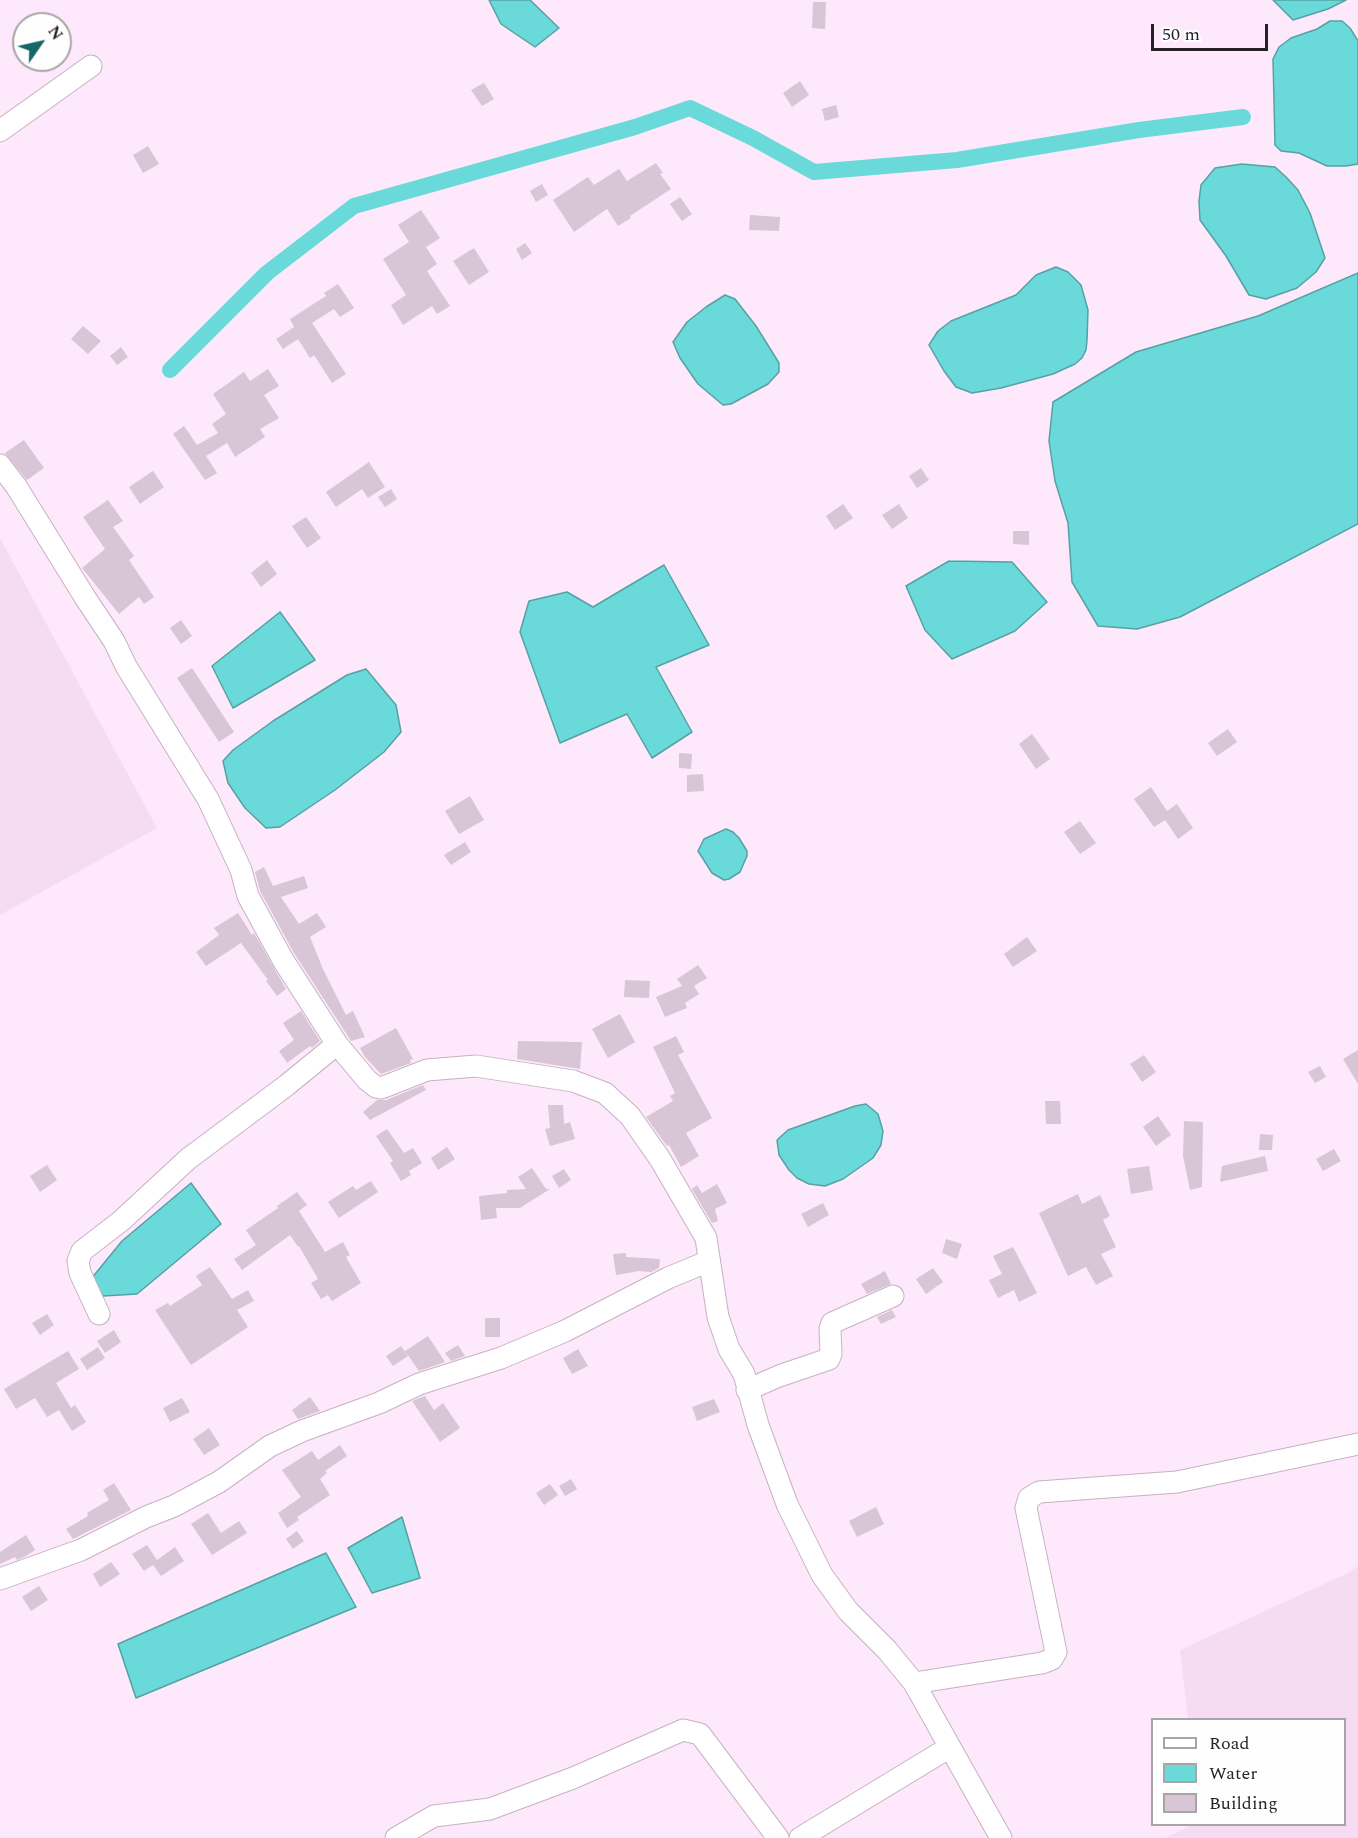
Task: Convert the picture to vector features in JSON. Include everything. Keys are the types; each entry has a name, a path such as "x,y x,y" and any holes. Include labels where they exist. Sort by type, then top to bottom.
{"street":[{"path":"0,131 91,66"},
{"path":"0,465 16,486 114,641 126,666 208,799 241,870 248,896 283,960 337,1044 367,1080 381,1088 427,1070 476,1066 573,1081 605,1093 630,1116 660,1159 706,1238 718,1317 729,1348 744,1374 747,1390 787,1504 822,1575 848,1611 887,1650 914,1683 1002,1838"},
{"path":"99,1314 80,1273 78,1261 82,1251 121,1221 188,1159 337,1044"},
{"path":"0,1579 81,1550 146,1517 174,1506 219,1482 270,1446 302,1431 380,1403 419,1384 501,1358 565,1331 668,1278 709,1261"},
{"path":"747,1390 829,1359 832,1323 893,1296"},
{"path":"914,1683 1042,1663 1052,1659 1056,1652 1026,1508 1029,1498 1039,1492 1177,1482 1358,1444"},
{"path":"396,1838 435,1816 490,1809 573,1778 683,1730 700,1734 778,1838"},
{"path":"800,1838 950,1747"}],"shaded area":[{"path":"0,538 157,828 0,915"},
{"path":"1358,1566 1358,1838 1165,1838 1190,1826 1346,1826 1346,1718 1188,1718 1180,1650 1348,1573"}],"water":[{"path":"489,0 530,0 559,28 535,47 501,24"},
{"path":"1273,0 1346,0 1328,9 1293,20"},
{"path":"1330,21 1342,21 1350,28 1358,41 1358,164 1346,166 1327,166 1299,153 1281,151 1275,145 1273,59 1279,47 1291,38 1317,29"},
{"path":"1242,164 1275,167 1298,190 1310,213 1325,258 1316,272 1297,288 1266,299 1249,295 1226,256 1200,220 1201,185 1215,168"},
{"path":"1056,267 1068,272 1081,285 1088,310 1086,350 1082,358 1075,364 1053,374 1001,388 972,393 956,387 929,345 938,331 951,321 1016,295 1036,275"},
{"path":"1358,273 1358,524 1180,617 1137,629 1098,626 1072,582 1068,523 1055,481 1049,441 1053,402 1136,352 1258,316"},
{"path":"725,295 735,299 756,326 779,363 779,372 768,384 731,404 723,405 698,384 680,358 673,342 687,322"},
{"path":"949,561 1012,562 1047,602 1015,631 952,659 925,630 906,586"},
{"path":"664,565 709,645 656,667 692,732 652,758 627,714 560,743 520,632 529,601 567,592 593,607"},
{"path":"280,612 315,660 233,708 212,666"},
{"path":"366,669 396,705 401,732 384,752 335,790 280,827 266,828 245,808 228,783 223,761 233,750 273,721 347,675"},
{"path":"726,829 739,838 747,851 747,856 740,872 724,880 712,873 698,851 704,839"},
{"path":"866,1104 878,1114 883,1131 881,1145 873,1158 843,1179 825,1186 809,1184 797,1178 789,1170 779,1155 777,1140 788,1130"},
{"path":"191,1183 221,1224 137,1294 103,1296 91,1279 122,1241"},
{"path":"402,1517 420,1578 372,1593 348,1548"},
{"path":"326,1553 356,1607 136,1698 118,1644"}],"building":[{"path":"813,2 826,2 825,29 812,28"},
{"path":"800,81 809,95 792,107 783,93"},
{"path":"484,83 494,99 482,106 471,90"},
{"path":"836,105 839,117 825,121 822,109"},
{"path":"148,146 159,164 143,173 133,155"},
{"path":"656,163 663,173 660,174 671,189 618,226 607,209 574,232 553,200 588,177 594,185 619,169 627,181"},
{"path":"542,184 548,195 536,202 530,191"},
{"path":"680,197 692,214 682,221 670,204"},
{"path":"421,210 440,238 426,247 437,264 427,271 450,306 437,314 432,306 403,325 391,305 406,295 383,259 409,242 398,225"},
{"path":"750,215 780,217 779,231 749,230"},
{"path":"525,243 532,253 522,260 516,249"},
{"path":"474,248 489,272 469,285 453,261"},
{"path":"338,284 354,308 340,317 334,309 312,323 346,374 332,383 314,355 310,358 298,339 283,349 276,339 294,327 290,319 326,296 324,293"},
{"path":"83,326 101,341 88,354 71,339"},
{"path":"121,347 128,357 117,365 110,356"},
{"path":"268,369 279,386 264,395 279,418 260,429 265,437 235,457 227,443 206,456 217,473 205,480 173,434 184,426 197,445 218,433 212,424 226,414 213,394 244,372 250,381"},
{"path":"24,440 44,468 27,480 5,453"},
{"path":"369,462 385,487 368,498 362,489 336,507 326,492"},
{"path":"921,468 929,480 917,488 909,476"},
{"path":"153,471 164,487 140,504 129,487"},
{"path":"391,489 397,499 385,507 378,497"},
{"path":"108,500 123,521 113,527 134,556 129,560 154,597 144,604 139,597 119,614 82,568 105,549 83,517"},
{"path":"843,504 853,518 835,530 826,516"},
{"path":"899,504 908,518 892,529 882,515"},
{"path":"306,517 321,538 307,548 292,526"},
{"path":"1013,531 1029,531 1029,545 1013,544"},
{"path":"267,560 277,574 261,587 251,573"},
{"path":"181,620 192,636 181,644 170,628"},
{"path":"192,668 234,732 219,742 177,678"},
{"path":"1228,729 1237,742 1217,756 1208,743"},
{"path":"1032,734 1050,759 1036,769 1019,744"},
{"path":"679,753 692,754 691,769 679,768"},
{"path":"703,774 704,791 687,792 687,775"},
{"path":"1151,787 1167,811 1177,804 1193,828 1178,839 1165,820 1154,827 1134,799"},
{"path":"470,796 484,820 459,834 445,811"},
{"path":"1080,821 1096,843 1080,854 1064,832"},
{"path":"465,842 471,852 451,865 444,855"},
{"path":"264,867 273,886 304,876 308,888 281,897 299,924 317,913 326,927 310,937 346,1015 353,1011 365,1037 351,1041 294,953 260,891 255,872"},
{"path":"238,913 252,935 254,933 286,989 277,996 241,943 206,966 196,952 219,935 214,928"},
{"path":"1027,937 1037,951 1013,967 1004,954"},
{"path":"698,965 707,978 694,986 699,994 685,1003 687,1008 665,1017 656,997 682,986 677,979"},
{"path":"625,980 650,981 649,998 624,997"},
{"path":"301,1011 320,1041 287,1063 279,1051 294,1040 283,1023"},
{"path":"620,1014 635,1042 608,1058 592,1029"},
{"path":"396,1028 413,1059 410,1060 411,1063 381,1074 360,1048"},
{"path":"676,1036 684,1052 678,1055 712,1118 686,1133 699,1156 681,1167 669,1145 667,1146 646,1117 673,1101 670,1096 675,1093 653,1047"},
{"path":"518,1041 582,1042 580,1069 517,1059"},
{"path":"1358,1050 1358,1084 1343,1059"},
{"path":"1144,1055 1156,1072 1142,1082 1130,1064"},
{"path":"1320,1066 1326,1077 1315,1083 1308,1072"},
{"path":"423,1085 426,1090 370,1120 363,1112 377,1100 386,1100"},
{"path":"1045,1101 1060,1101 1061,1124 1046,1124"},
{"path":"548,1105 563,1105 564,1124 570,1122 575,1139 550,1146 545,1129 550,1128"},
{"path":"1158,1116 1171,1135 1156,1146 1143,1127"},
{"path":"1184,1121 1203,1122 1202,1187 1190,1190 1183,1156"},
{"path":"387,1129 404,1153 413,1148 422,1163 409,1171 411,1175 401,1181 390,1163 393,1161 376,1136"},
{"path":"1260,1134 1273,1135 1272,1150 1259,1150"},
{"path":"447,1147 455,1159 438,1170 431,1158"},
{"path":"1334,1149 1341,1161 1323,1171 1316,1159"},
{"path":"1265,1156 1268,1171 1220,1182 1222,1166"},
{"path":"47,1165 57,1180 40,1192 30,1176"},
{"path":"1149,1166 1153,1190 1131,1194 1127,1169"},
{"path":"532,1168 546,1189 550,1189 520,1208 496,1208 497,1218 481,1220 479,1196 507,1193 507,1190 526,1189 518,1177"},
{"path":"564,1169 571,1180 559,1188 552,1176"},
{"path":"371,1181 378,1192 339,1218 328,1202 353,1186 356,1190"},
{"path":"717,1184 727,1203 715,1209 718,1221 712,1223 692,1189 697,1185 702,1193"},
{"path":"297,1192 307,1205 299,1211 325,1252 343,1242 350,1255 346,1257 361,1283 332,1301 328,1295 321,1299 311,1283 318,1279 290,1235 242,1270 234,1259 256,1245 246,1230"},
{"path":"1078,1194 1082,1204 1100,1195 1110,1216 1103,1220 1116,1247 1101,1254 1113,1276 1096,1285 1086,1267 1068,1276 1039,1213"},
{"path":"823,1203 829,1215 808,1227 801,1214"},
{"path":"946,1239 962,1244 957,1259 942,1253"},
{"path":"1013,1247 1037,1293 1019,1302 1014,1290 998,1298 989,1280 1002,1274 993,1256"},
{"path":"626,1253 626,1257 660,1259 659,1268 651,1272 639,1271 616,1275 613,1254"},
{"path":"210,1267 232,1299 248,1290 254,1301 237,1310 248,1327 191,1365 155,1310 168,1303 170,1306 202,1285 196,1276"},
{"path":"933,1268 943,1282 926,1294 916,1279"},
{"path":"885,1271 891,1284 867,1294 861,1284"},
{"path":"892,1310 896,1317 881,1324 877,1317"},
{"path":"47,1314 54,1325 40,1335 32,1323"},
{"path":"485,1318 500,1318 500,1337 485,1337"},
{"path":"114,1330 121,1342 105,1353 97,1341"},
{"path":"428,1336 445,1362 419,1371 405,1351"},
{"path":"458,1345 465,1356 451,1361 445,1353"},
{"path":"401,1346 408,1356 393,1366 386,1356"},
{"path":"98,1347 105,1358 87,1370 80,1359"},
{"path":"578,1349 588,1366 572,1374 563,1358"},
{"path":"68,1351 79,1369 56,1383 71,1408 75,1405 86,1422 72,1431 59,1410 47,1417 35,1398 16,1409 4,1389"},
{"path":"425,1396 434,1410 443,1403 460,1428 440,1442 412,1401"},
{"path":"310,1397 320,1411 298,1419 292,1410"},
{"path":"182,1398 190,1412 170,1422 163,1408"},
{"path":"714,1399 720,1412 697,1421 692,1407"},
{"path":"209,1428 220,1445 204,1455 193,1439"},
{"path":"340,1445 347,1456 325,1471 327,1473 320,1479 330,1495 297,1517 299,1520 287,1528 278,1513 301,1497 282,1470 312,1451 318,1460"},
{"path":"571,1479 577,1489 565,1496 559,1486"},
{"path":"114,1483 131,1510 73,1539 66,1529 109,1500 103,1490"},
{"path":"550,1484 558,1495 544,1505 536,1493"},
{"path":"876,1507 884,1524 857,1537 849,1521"},
{"path":"208,1513 221,1533 239,1521 247,1533 212,1555 191,1524"},
{"path":"297,1531 304,1541 293,1549 286,1539"},
{"path":"26,1535 35,1550 17,1560 15,1557 0,1564 0,1552"},
{"path":"147,1545 157,1560 175,1547 184,1561 161,1576 153,1565 144,1571 132,1554"},
{"path":"111,1562 120,1574 100,1587 93,1574"},
{"path":"39,1586 48,1600 31,1611 22,1597"}],"waterway":[{"path":"170,370 267,273 354,206 635,127 690,108 753,138 814,172 957,160 1139,130 1243,117"}]}
